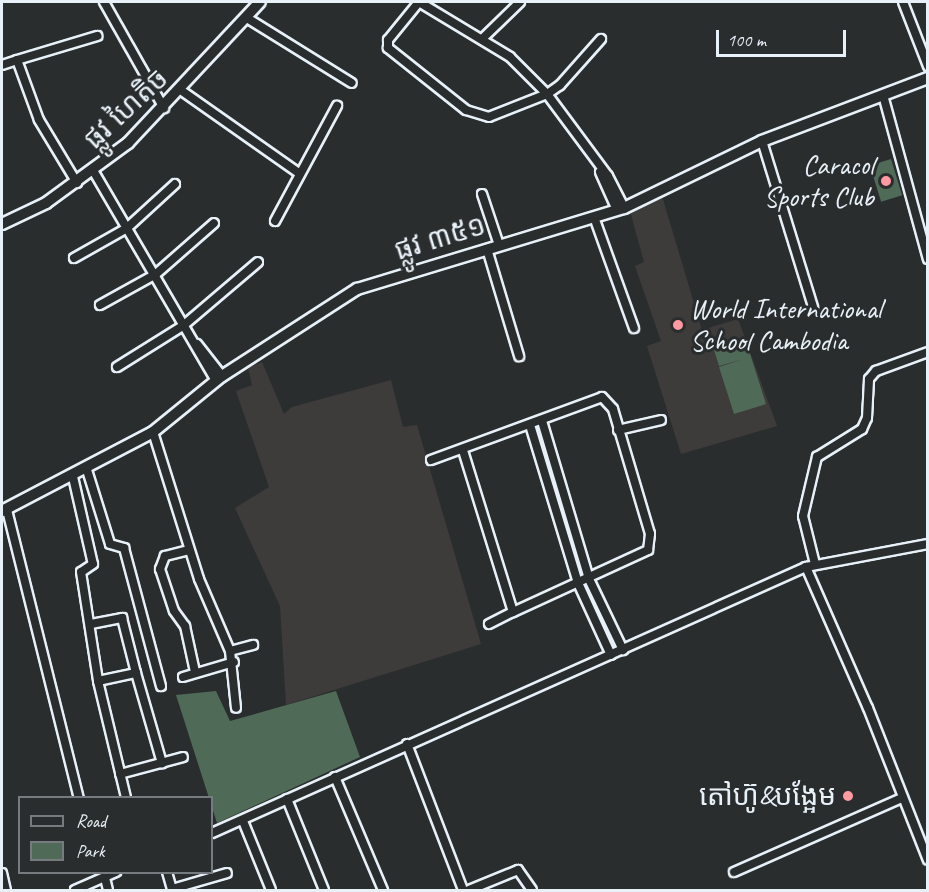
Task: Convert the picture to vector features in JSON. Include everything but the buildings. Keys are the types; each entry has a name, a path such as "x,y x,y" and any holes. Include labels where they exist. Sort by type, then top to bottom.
{"street":[{"path":"104,2 164,108"},
{"name":"ផ្លូវ ហៃតិច","path":"2,224 94,172 182,91 261,2"},
{"path":"601,39 581,65 547,94 478,117 388,48 388,40 419,2 510,57 547,94 600,172 608,176 621,209"},
{"path":"482,39 520,2"},
{"path":"903,2 927,66"},
{"path":"247,18 352,83"},
{"path":"2,65 97,36"},
{"path":"17,60 39,120 77,183"},
{"name":"ផ្លូវ ៣៥១","path":"4,510 87,470 153,432 219,378 357,289 621,209 762,141 927,78"},
{"path":"182,91 300,174"},
{"path":"883,95 927,259"},
{"path":"275,222 337,106"},
{"path":"762,141 813,307"},
{"path":"94,172 184,325 219,378"},
{"path":"74,258 128,228 175,184"},
{"path":"482,194 499,245"},
{"path":"594,217 634,328"},
{"path":"100,305 156,274 214,223"},
{"path":"487,249 519,356"},
{"path":"117,367 184,325 258,262"},
{"path":"815,564 804,516 817,457 862,429 867,418 868,379 876,371 927,352"},
{"path":"431,460 602,397 613,409 651,543 648,550 489,624"},
{"path":"618,430 661,420"},
{"path":"542,421 589,579 623,650"},
{"path":"530,424 579,582 611,655"},
{"path":"153,432 189,549 231,651 234,662 236,708"},
{"path":"463,450 513,612"},
{"path":"87,470 111,544 124,548 161,686"},
{"path":"73,477 93,564 81,572 91,624 98,681 126,796"},
{"path":"4,510 78,796"},
{"path":"213,833 243,821 407,744 510,703 806,567 927,544"},
{"path":"189,549 165,556 160,569 174,611 184,626 195,672"},
{"path":"806,567 927,860"},
{"path":"91,624 122,618 162,763"},
{"path":"231,651 253,645"},
{"path":"183,677 234,662"},
{"path":"98,681 136,673"},
{"path":"407,744 463,891"},
{"path":"120,774 183,757"},
{"path":"335,777 383,891"},
{"path":"734,872 903,798"},
{"path":"287,799 324,891"},
{"path":"243,821 271,891"},
{"path":"469,891 518,870 532,891"},
{"path":"2,873 6,891"},
{"path":"167,874 172,890 227,873"},
{"path":"75,891 101,877 108,891"}],"shaded area":[{"name":"World International School Cambodia","path":"662,196 702,330 738,319 777,426 681,454 647,346 661,341 635,266 644,262 630,211"},
{"path":"262,362 284,414 292,407 391,380 403,427 417,425 481,644 286,705 280,606 235,508 269,487 236,391 252,385 248,368"}],"green space":[{"name":"Caracol Sports Club","path":"891,159 902,195 881,202 870,165"},
{"path":"746,341 766,404 734,414 719,367 744,359 719,366 714,350"},
{"path":"216,691 230,721 336,691 360,757 217,823 213,811 213,796 208,796 176,695"}],"place":[{"name":"Caracol Sports Club","path":"886,181"},
{"name":"World International School Cambodia","path":"678,325"},
{"name":"តៅហ៊ូ&បង្អែម","path":"848,796"}]}
